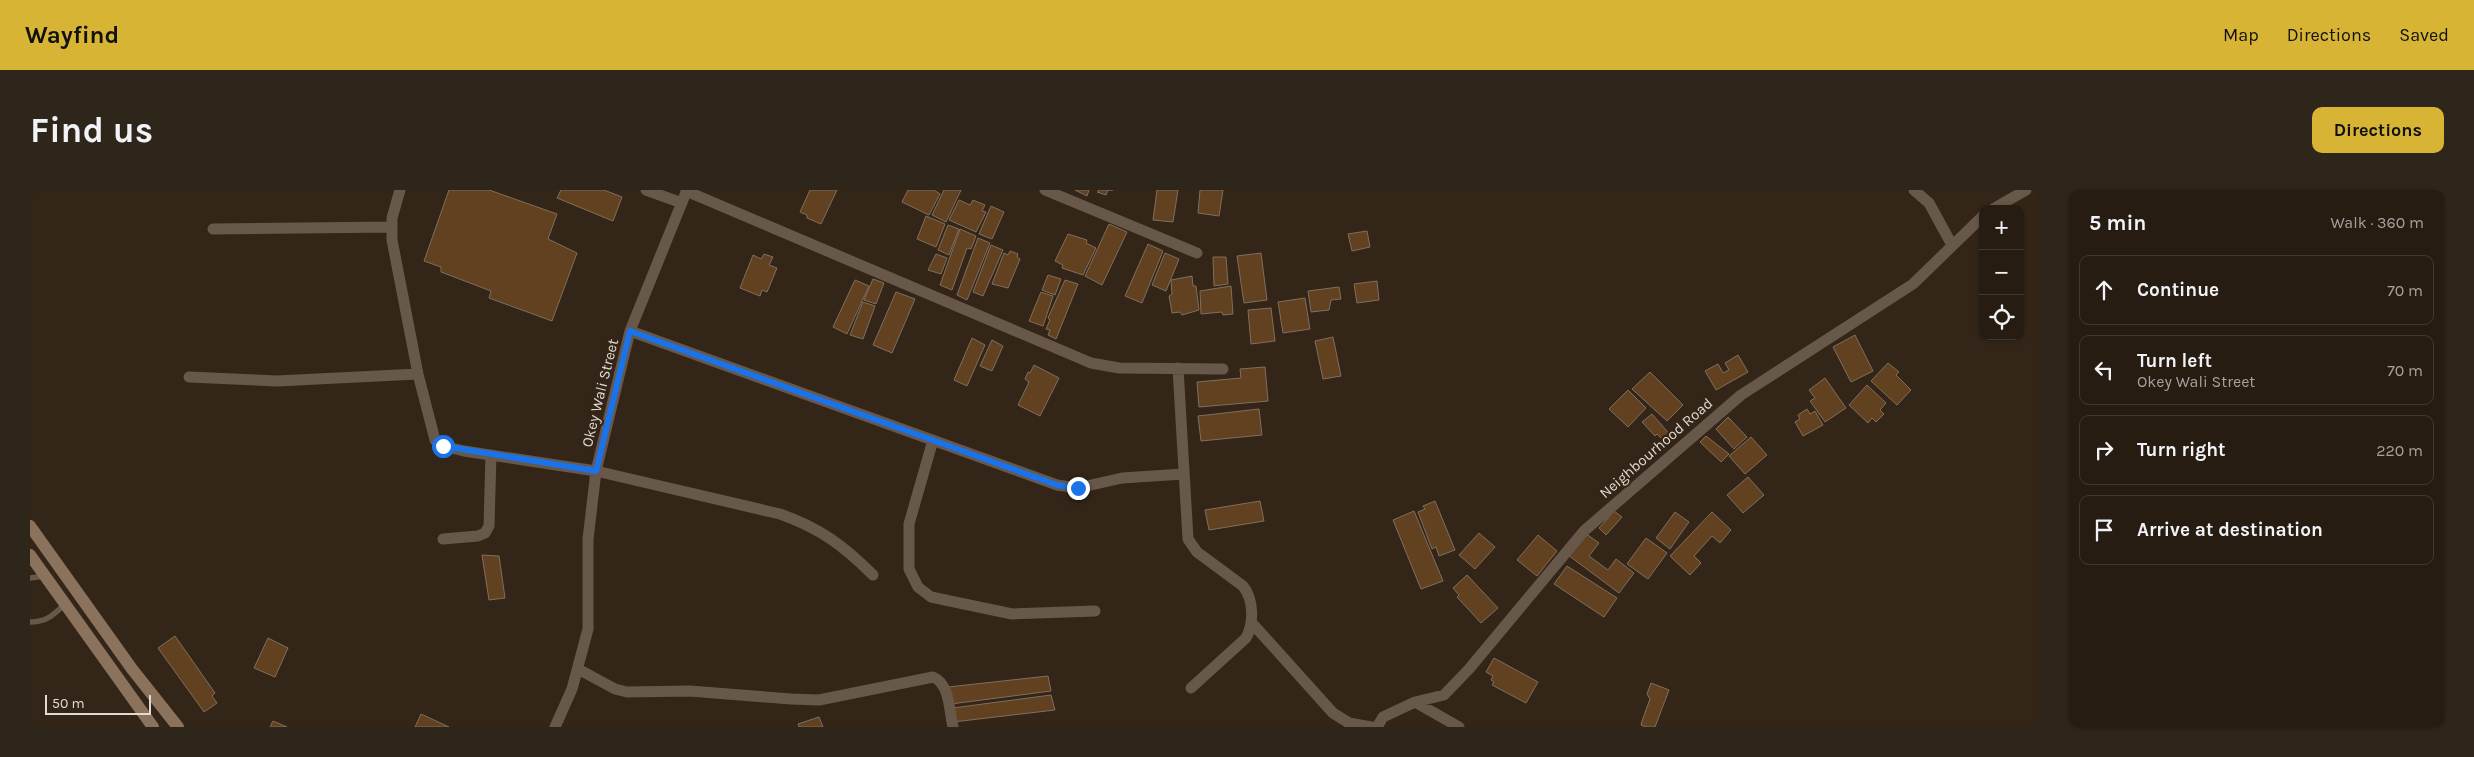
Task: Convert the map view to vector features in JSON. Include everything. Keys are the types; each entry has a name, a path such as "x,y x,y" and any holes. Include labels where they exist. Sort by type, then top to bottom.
{"main road":[{"path":"30,526 132,669 178,727"},
{"path":"30,555 153,727"}],"street":[{"path":"400,190 392,227 392,240 418,374 435,440 443,446 596,471 780,514 805,522 847,549 874,575"},
{"path":"646,190 682,203"},
{"path":"686,190 1091,363 1112,368 1223,368"},
{"name":"Okey Wali Street","path":"555,727 572,689 588,629 588,538 596,471 630,331 686,190"},
{"path":"1044,190 1197,253"},
{"path":"1914,190 1929,203 1952,246"},
{"path":"2000,205 2026,190"},
{"name":"Neighbourhood Road","path":"1377,727 1384,717 1415,702 1444,694 1470,669 1584,531 1741,395 1912,284 1979,220"},
{"path":"213,229 392,227"},
{"path":"630,331 1057,485 1078,488 1122,478 1183,474"},
{"path":"1178,368 1188,539 1197,552 1243,586 1248,592 1251,622 1246,638 1190,688"},
{"path":"189,377 277,381 418,374"},
{"path":"933,440 909,524 909,569 918,587 931,597 1012,614 1095,611"},
{"path":"443,538 478,536 485,533 489,526 491,455"},
{"path":"1251,622 1333,713 1350,723 1371,727"},
{"path":"578,669 615,689 627,692 690,691 800,700 819,700 932,677 940,680 945,687 953,727"},
{"path":"1415,702 1459,727"}],"lane":[{"path":"30,578 45,576"},
{"path":"30,622 50,618 65,604"}],"building":[{"path":"449,190 489,190 557,214 548,239 577,253 552,321 489,298 491,291 441,272 441,267 424,261"},
{"path":"561,190 604,190 622,197 613,221 557,198"},
{"path":"810,190 837,190 821,224 807,218 807,215 800,212"},
{"path":"908,190 934,190 940,194 929,215 902,202"},
{"path":"944,190 961,190 946,222 932,215"},
{"path":"1075,190 1089,190 1087,196"},
{"path":"1099,190 1108,190 1106,195 1097,192"},
{"path":"1157,190 1178,190 1173,222 1153,220"},
{"path":"1200,190 1223,190 1219,216 1198,213"},
{"path":"959,200 970,205 973,200 985,205 982,211 986,212 976,232 949,220"},
{"path":"991,206 1004,212 992,239 979,234"},
{"path":"926,216 945,224 936,247 917,239"},
{"path":"1109,224 1127,232 1102,285 1085,276"},
{"path":"948,225 959,229 949,255 938,250"},
{"path":"960,229 976,236 971,249 967,248 952,290 940,285"},
{"path":"1367,231 1370,247 1352,251 1348,234"},
{"path":"1068,234 1087,240 1086,243 1096,248 1083,275 1062,268 1063,265 1055,261"},
{"path":"978,238 990,243 967,300 957,295"},
{"path":"1148,244 1163,251 1142,303 1125,296"},
{"path":"991,245 1003,250 983,296 973,292"},
{"path":"1010,251 1018,254 1017,257 1020,259 1008,288 992,284 1004,253 1008,255"},
{"path":"1165,253 1179,259 1166,291 1152,285"},
{"path":"1261,253 1267,300 1244,303 1237,256"},
{"path":"764,254 773,257 769,265 777,268 767,292 762,290 760,296 740,288 753,255 761,259"},
{"path":"936,254 947,258 941,274 928,270"},
{"path":"1213,257 1226,257 1228,284 1214,286"},
{"path":"1048,275 1061,279 1055,295 1042,290"},
{"path":"1192,276 1193,286 1196,286 1199,310 1182,315 1180,312 1172,313 1169,296 1172,294 1171,280"},
{"path":"873,279 884,283 876,304 864,300"},
{"path":"855,280 869,286 847,334 833,327"},
{"path":"1065,280 1078,284 1056,339 1048,335 1050,330 1046,329 1050,320 1048,318"},
{"path":"1377,281 1379,300 1357,303 1354,284"},
{"path":"1231,286 1233,314 1223,315 1222,312 1201,314 1200,291"},
{"path":"1339,287 1341,299 1331,300 1329,310 1311,312 1308,291"},
{"path":"896,292 915,299 892,353 873,345"},
{"path":"1041,292 1053,296 1043,326 1029,321"},
{"path":"1305,298 1310,329 1283,333 1278,302"},
{"path":"863,302 875,306 863,339 850,335"},
{"path":"1271,308 1275,341 1251,344 1248,310"},
{"path":"1855,335 1873,371 1851,382 1833,347"},
{"path":"1333,337 1341,376 1323,379 1315,341"},
{"path":"972,338 985,345 967,386 954,380"},
{"path":"992,340 1003,346 992,371 980,366"},
{"path":"1738,355 1748,372 1716,390 1705,371 1718,364 1723,373 1729,370 1725,363"},
{"path":"1888,363 1899,372 1896,375 1911,390 1897,405 1871,381"},
{"path":"1034,365 1059,378 1040,416 1018,405 1029,382 1025,379"},
{"path":"1265,367 1268,401 1199,407 1197,382 1241,378 1240,369"},
{"path":"1650,372 1683,405 1667,421 1632,389"},
{"path":"1825,378 1846,408 1825,422 1810,401 1815,398 1809,390"},
{"path":"1867,385 1886,403 1880,410 1884,414 1876,422 1872,418 1868,423 1849,405"},
{"path":"1628,390 1646,408 1628,427 1609,409"},
{"path":"1259,409 1262,435 1201,441 1198,416"},
{"path":"1807,409 1810,414 1815,411 1823,425 1803,436 1795,422 1800,419 1798,415"},
{"path":"1652,414 1672,437 1665,442 1657,434 1655,436 1642,422"},
{"path":"1728,417 1747,437 1734,449 1716,429"},
{"path":"1706,436 1729,454 1721,462 1700,442"},
{"path":"1751,437 1767,455 1745,474 1729,456"},
{"path":"1748,477 1764,495 1743,513 1727,495"},
{"path":"1260,501 1264,521 1209,530 1205,510"},
{"path":"1435,501 1455,550 1439,556 1436,547 1432,549 1418,512 1425,509 1423,506"},
{"path":"1414,511 1443,581 1421,589 1393,520"},
{"path":"1614,511 1622,517 1606,535 1599,528"},
{"path":"1675,512 1689,522 1670,549 1656,538"},
{"path":"1712,512 1731,530 1720,543 1712,536 1694,556 1701,563 1690,575 1670,556"},
{"path":"1479,533 1495,547 1475,569 1459,555"},
{"path":"1585,533 1599,543 1589,556 1608,570 1616,559 1634,573 1619,593 1568,555"},
{"path":"1538,535 1557,551 1537,576 1517,560"},
{"path":"1646,538 1667,553 1648,579 1627,564"},
{"path":"482,555 499,556 505,598 489,600"},
{"path":"1567,566 1617,598 1604,617 1554,584"},
{"path":"1467,575 1498,608 1481,623 1457,597 1459,595 1453,588"},
{"path":"175,636 215,693 212,696 217,703 204,712 158,648"},
{"path":"268,638 288,648 275,677 254,668"},
{"path":"1494,658 1538,682 1526,703 1492,685 1494,682 1491,680 1493,676 1486,672"},
{"path":"1048,676 1051,691 951,704 948,687"},
{"path":"1651,683 1669,690 1655,727 1646,727 1641,725 1650,699 1647,694"},
{"path":"1051,695 1055,710 953,722 953,708"},
{"path":"421,714 449,727 415,727"},
{"path":"819,717 823,727 799,727 798,724"},
{"path":"273,721 287,727 270,727"}],"route":[{"path":"443,446 464,451 596,471 630,331 1057,485 1078,488"}]}
